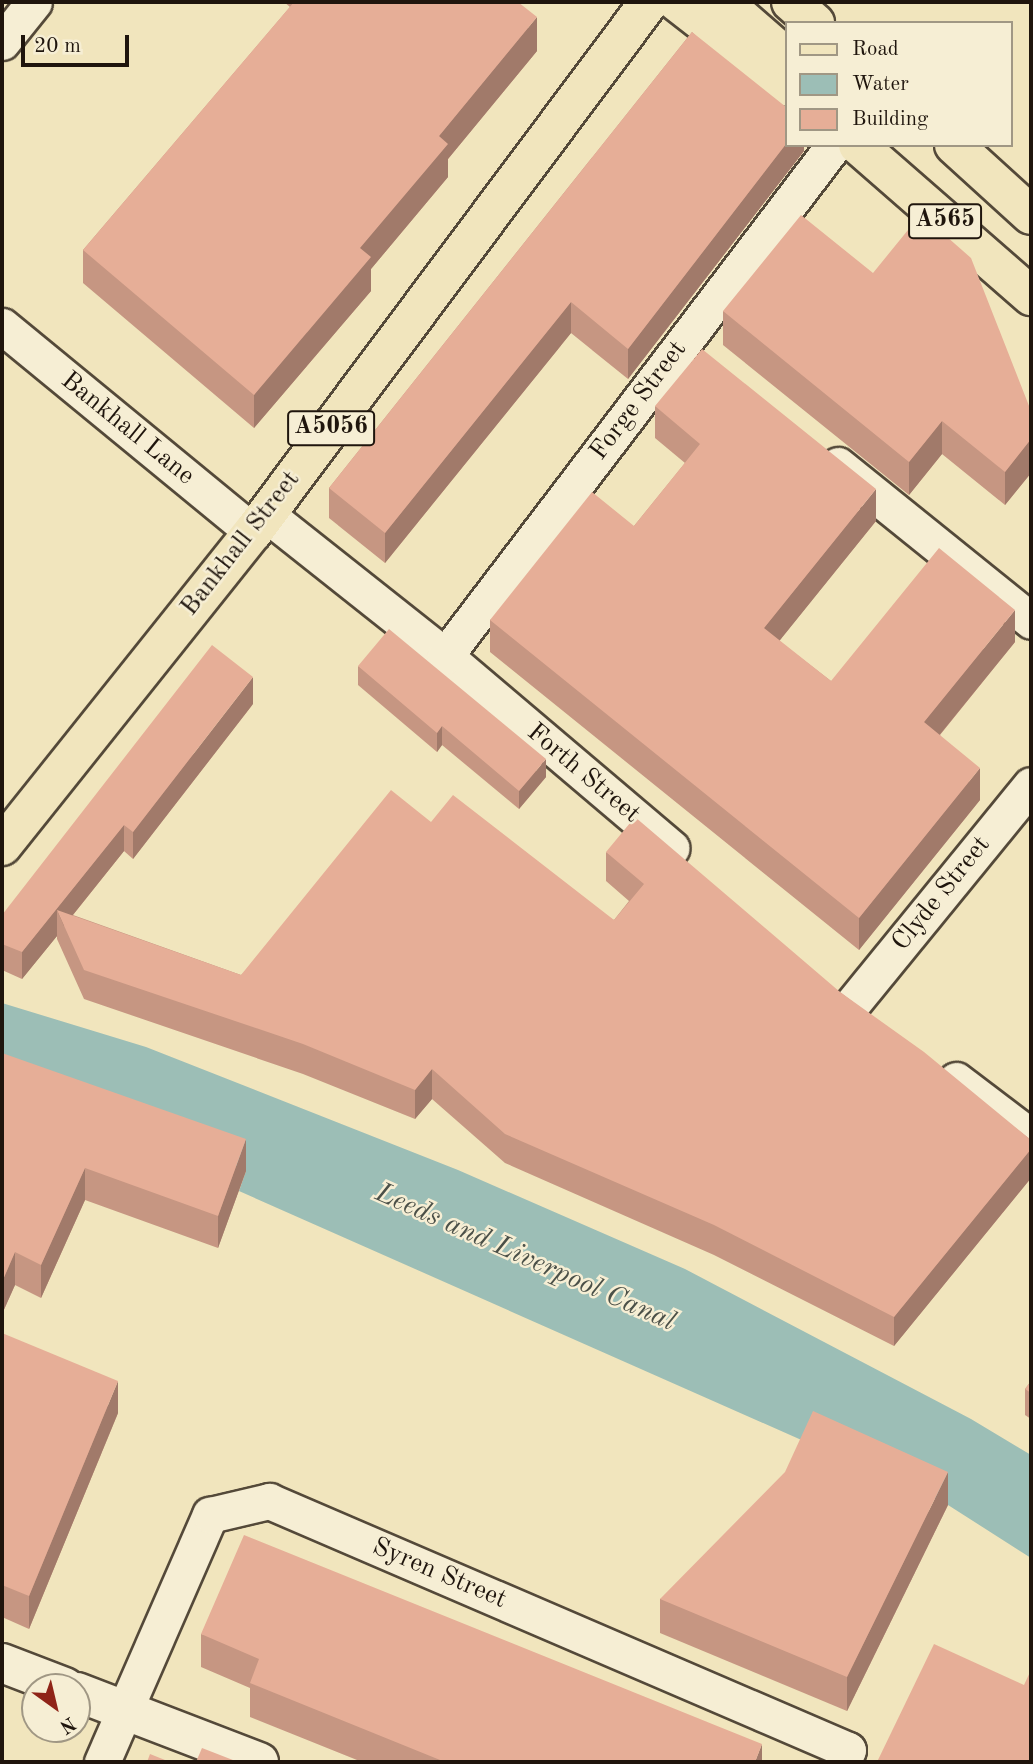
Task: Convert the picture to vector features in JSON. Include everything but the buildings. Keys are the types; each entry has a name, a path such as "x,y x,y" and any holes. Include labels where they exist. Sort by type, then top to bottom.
{"main road":[{"name":"Bankhall Street","path":"2,846 259,523 649,2"},
{"path":"677,2 785,87"},
{"path":"723,2 785,56"},
{"path":"791,2 813,21"},
{"name":"A565","path":"860,147 1031,296"},
{"path":"889,147 918,173 964,237"},
{"name":"A565","path":"956,147 1031,215"},
{"path":"2,1663 28,1673"},
{"path":"91,1697 259,1762"}],"street":[{"path":"2,42 34,2"},
{"name":"Forge Street","path":"445,656 696,350 833,147"},
{"name":"Bankhall Lane","path":"2,326 259,523"},
{"path":"815,446 1031,621"},
{"name":"Forth Street","path":"259,523 445,656 696,870"},
{"name":"Clyde Street","path":"854,1003 1031,785"},
{"path":"931,1062 1031,1137"},
{"name":"Syren Street","path":"124,1710 210,1515 269,1501 848,1750 843,1762"},
{"path":"102,1762 124,1710"}],"water":[{"name":"Leeds and Liverpool Canal","path":"2,1003 146,1047 458,1170 685,1269 971,1419 1031,1455 1031,1558 948,1505 239,1191 246,1171 2,1085"}]}
